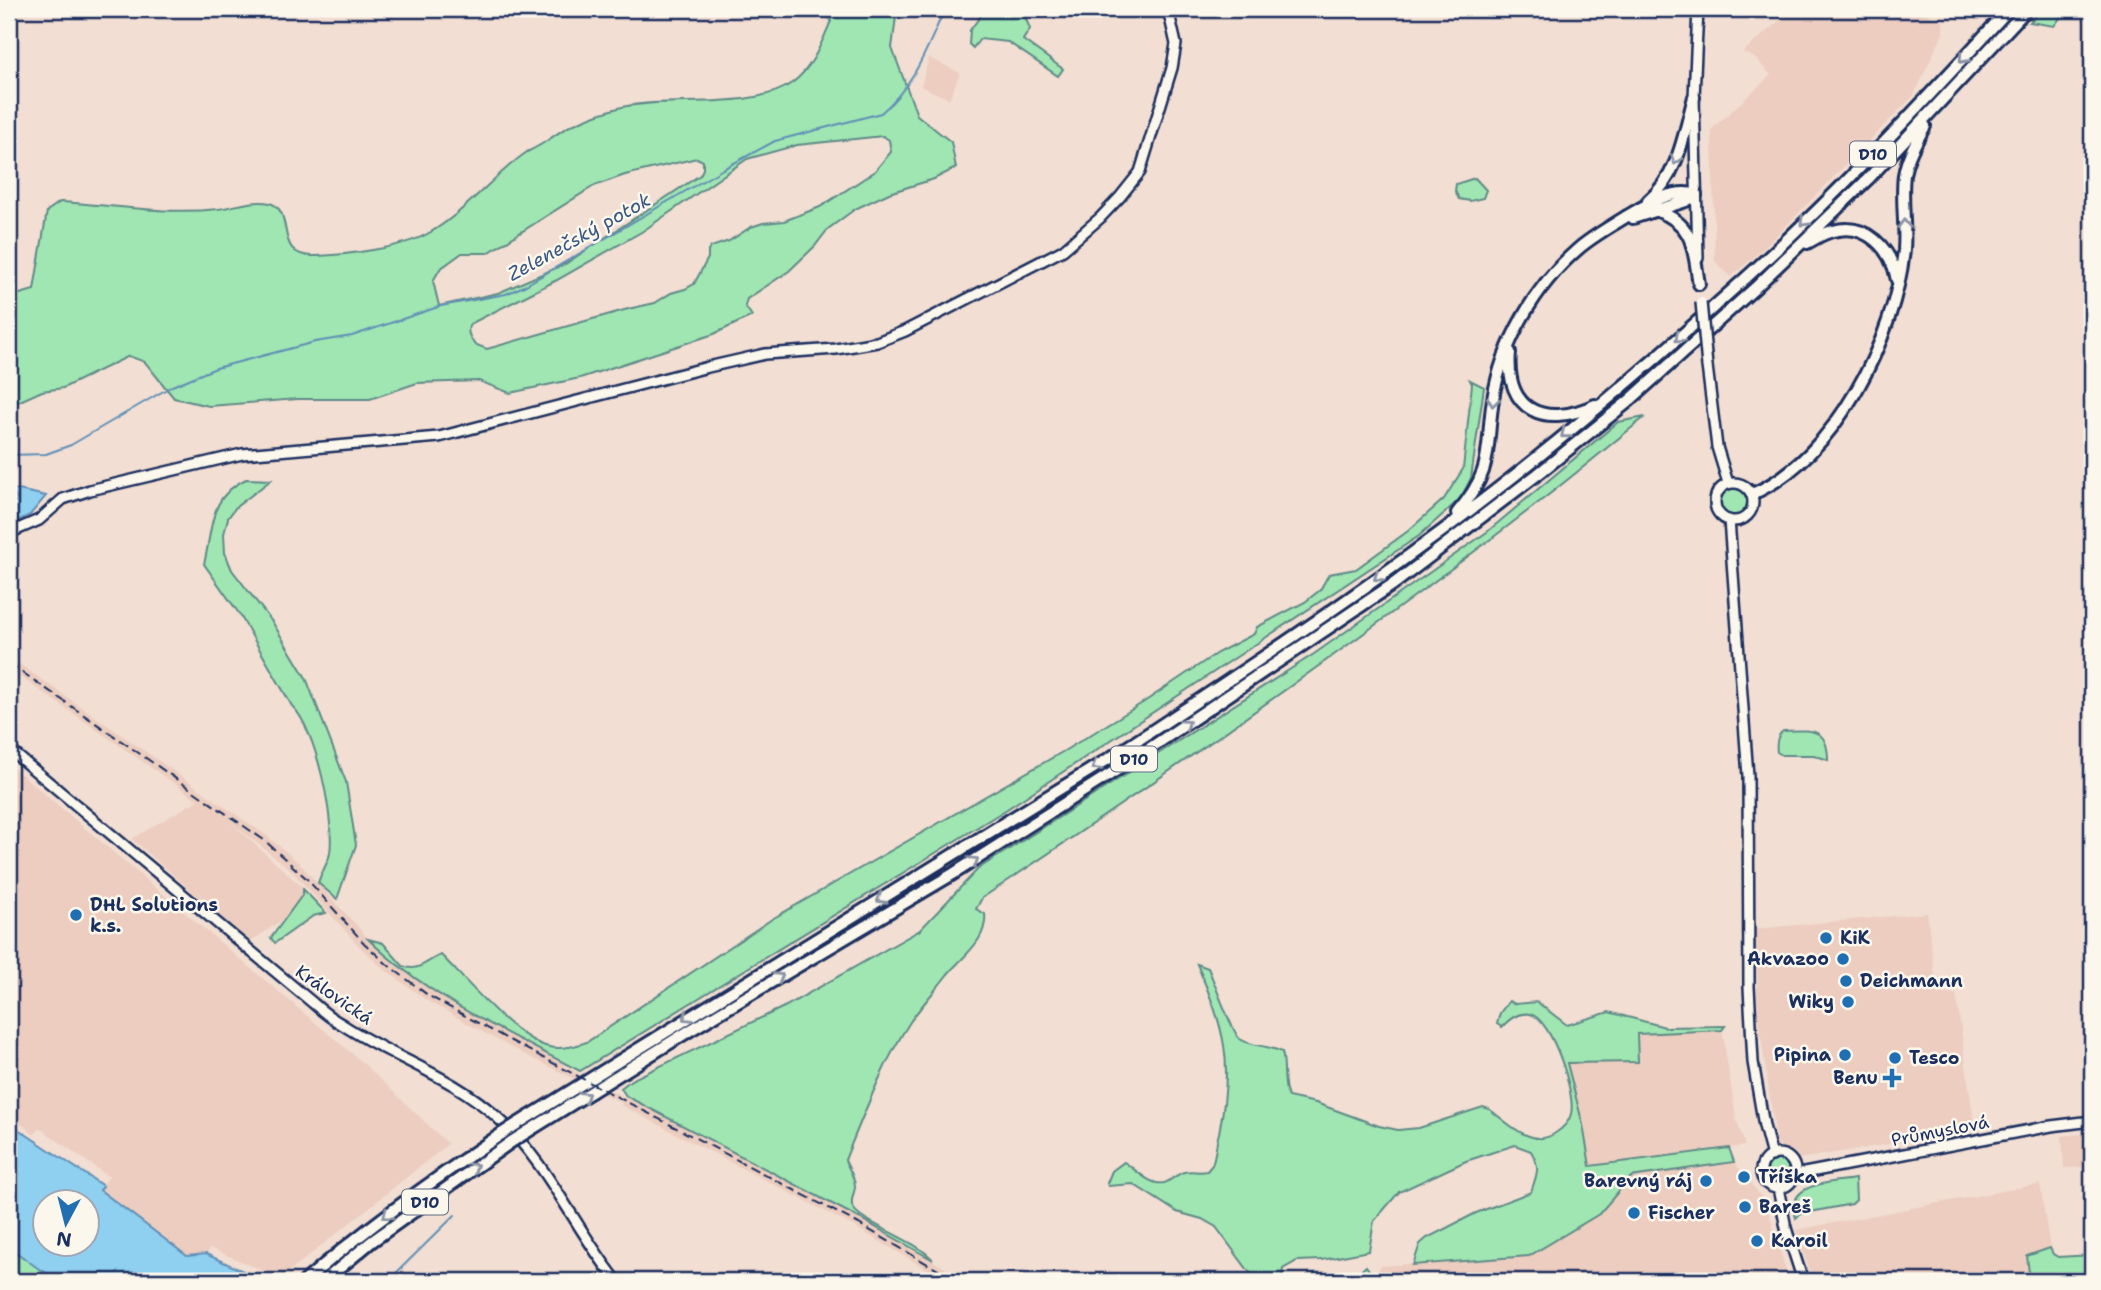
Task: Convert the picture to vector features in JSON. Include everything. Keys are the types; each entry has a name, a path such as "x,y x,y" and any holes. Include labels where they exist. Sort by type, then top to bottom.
{"highway":[{"name":"D10","path":"305,1281 437,1178 503,1133 1126,748 1215,690 1433,537 1618,391 1730,293 1861,167 2009,9"},
{"name":"D10","path":"324,1281 443,1189 511,1142 689,1031 964,867 1131,761 1395,583 1629,401 1785,260 1933,112 2027,9"},
{"path":"1637,211 1657,193 1672,173 1694,97"},
{"path":"1752,494 1773,484 1791,469 1835,424 1853,397 1883,337 1897,292 1904,241 1905,175 1911,151 1933,112"},
{"path":"1433,537 1464,505 1482,476 1488,456 1496,383 1514,337 1547,282 1578,248 1616,223 1678,193 1696,195"},
{"path":"1616,223 1658,211 1696,195"},
{"path":"1658,211 1675,219 1685,229 1695,258 1699,284"},
{"path":"1785,260 1825,233 1842,229 1860,231 1877,240 1889,257 1895,270 1897,292"},
{"path":"1514,337 1510,359 1514,388 1525,404 1537,412 1548,416 1566,415 1598,404 1618,391"}],"main road":[{"path":"9,533 39,520 63,499 215,459 242,454 439,437 765,354 863,345 905,331 1063,250 1100,218 1140,172 1174,59 1175,38 1168,9"},
{"path":"1698,9 1694,97 1699,284 1717,447 1728,484"},
{"path":"1728,484 1742,484 1752,494 1753,506 1741,520 1729,520 1719,513 1715,502 1718,491 1728,484"},
{"path":"1729,520 1748,776 1749,987 1753,1062 1772,1156"},
{"name":"Královická","path":"9,749 343,1026 449,1082 498,1117 544,1170 617,1281"},
{"name":"Průmyslová","path":"1794,1175 2051,1126 2092,1121"},
{"path":"1782,1155 1793,1164 1794,1175 1788,1184 1778,1188 1768,1185 1762,1175 1763,1163 1772,1156 1782,1155"},
{"path":"1778,1188 1786,1228 1803,1281"}],"shaded area":[{"path":"1793,9 1913,9 1943,21 1943,33 1914,95 1764,248 1731,277 1715,261 1712,129 1771,75 1755,58 1743,52"},
{"path":"929,58 960,73 949,99 921,86"},
{"path":"9,657 267,836 298,862 379,950 432,991 565,1063 564,1066 861,1219 967,1281 947,1281 857,1228 621,1105 622,1103 508,1046 426,1000 384,969 360,947 291,870 230,822 309,893 291,914 250,942 132,839 198,800 9,669"},
{"path":"9,764 363,1063 448,1144 286,1274 276,1276 210,1248 206,1254 187,1256 102,1191 100,1188 109,1177 40,1128 34,1135 9,1113"},
{"path":"1927,913 1937,994 1956,994 1975,1130 1798,1159 1777,1144 1758,1017 1755,929"},
{"path":"1722,1030 1736,1118 1745,1146 1590,1166 1583,1125 1566,1062 1637,1062 1637,1034"},
{"path":"2092,1133 2092,1167 2064,1168 2062,1136"},
{"path":"1734,1162 1766,1203 1789,1281 1377,1281 1374,1277 1381,1266 1529,1256 1599,1214 1631,1177"},
{"path":"2040,1184 2050,1249 2027,1256 2030,1281 1813,1281 1796,1230"}],"green space":[{"path":"832,9 897,9 892,48 917,115 951,142 956,168 855,209 828,229 789,271 747,299 745,306 752,316 714,334 580,378 510,393 479,381 417,383 370,399 298,399 209,406 174,398 145,362 129,356 63,388 42,391 9,406 9,297 34,290 47,211 60,202 198,211 264,202 278,208 289,242 294,250 302,255 343,254 390,247 429,233 527,152 565,128 584,120 641,104 756,97 775,92 792,83 806,70 820,47 831,21 825,12","holes":["883,136 889,140 891,152 874,172 820,207 784,221 751,227 729,241 711,247 694,284 685,289 671,293 655,303 487,349 474,344 470,337 470,324 557,280 643,231 747,159 797,145","697,158 703,161 700,175 565,264 498,293 439,306 433,281 440,269 462,253 488,253 594,186 625,175"]},
{"path":"986,9 1022,9 1030,29 1023,40 1063,69 1058,76 1008,42 980,39 973,48 969,44 970,30"},
{"path":"2041,9 2067,9 2054,26 2030,22"},
{"path":"1475,178 1486,190 1483,198 1470,201 1459,199 1455,191 1456,184"},
{"path":"1470,380 1484,387 1471,478 1461,498 1419,536 1007,809 580,1071 496,1028 442,996 416,979 368,939 383,943 403,966 408,968 418,967 441,955 492,1008 536,1042 559,1048 587,1042 772,919 1064,751 1217,653 1254,634 1257,627 1305,602 1320,590 1329,574 1356,569 1408,531 1444,499 1463,469 1472,384"},
{"path":"1645,417 1525,513 1325,662 982,898 976,909 985,914 985,923 978,940 923,1004 900,1037 874,1089 845,1160 855,1183 853,1208 867,1220 914,1245 933,1260 861,1219 626,1096 621,1088 631,1080 786,1006 920,930 978,869 1314,654 1487,532 1618,422"},
{"path":"246,479 271,480 236,507 228,518 224,534 225,553 232,570 273,623 306,678 346,782 356,845 337,899 318,883 330,853 330,819 322,775 309,734 240,615 204,564 218,504 234,486"},
{"path":"1734,488 1744,492 1748,502 1744,512 1734,516 1724,512 1720,502 1724,492"},
{"path":"1783,731 1810,731 1821,736 1825,741 1828,760 1814,755 1782,755 1777,752 1777,740"},
{"path":"303,889 326,913 313,916 275,943 271,938 303,894"},
{"path":"1197,964 1208,968 1228,1018 1240,1039 1282,1052 1288,1097 1316,1103 1379,1126 1398,1130 1419,1128 1483,1107 1532,1137 1547,1137 1565,1126 1572,1104 1561,1058 1546,1029 1530,1014 1514,1017 1502,1027 1497,1024 1500,1013 1509,1001 1515,1004 1537,1002 1567,1025 1609,1012 1665,1027 1725,1026 1722,1030 1637,1034 1638,1062 1567,1063 1583,1125 1590,1166 1729,1148 1734,1162 1631,1177 1599,1214 1529,1256 1413,1265 1420,1244 1427,1238 1476,1213 1531,1192 1536,1175 1536,1162 1531,1151 1515,1145 1466,1161 1399,1192 1374,1221 1369,1251 1322,1260 1297,1261 1283,1269 1281,1281 1256,1281 1216,1227 1202,1219 1177,1212 1133,1184 1108,1186 1107,1183 1112,1171 1124,1162 1153,1182 1159,1183 1167,1182 1184,1172 1207,1171 1212,1165 1224,1108 1226,1065 1220,1028"},
{"path":"1773,1160 1783,1160 1790,1167 1790,1177 1783,1184 1773,1184 1766,1177 1766,1167"},
{"path":"1855,1179 1856,1200 1852,1204 1800,1214 1796,1218 1794,1206 1803,1191 1812,1186"},
{"path":"9,1247 39,1268 62,1281 9,1281"},
{"path":"2050,1248 2058,1257 2092,1255 2092,1281 2030,1281 2027,1256"},
{"path":"1366,1266 1377,1281 1350,1281"}],"water":[{"path":"9,488 46,496 30,515 9,525 9,504 15,502 16,498 14,493 9,492"},
{"path":"9,1123 103,1186 32,1188 32,1258 102,1258 102,1192 187,1256 206,1254 265,1281 62,1281 39,1269 9,1247"}],"waterway":[{"name":"Zelenečský potok","path":"9,455 46,454 71,445 172,386 216,368 315,342 352,336 441,306 506,294 526,285 775,141 881,113 912,77 945,9"},
{"path":"388,1281 455,1215"}],"railway":[{"path":"9,663 264,840 306,878 364,943 429,996 859,1224 957,1281"}],"place":[{"name":"DHL Solutions k.s.","path":"76,915"},
{"name":"KiK","path":"1826,938"},
{"name":"Akvazoo","path":"1843,959"},
{"name":"Deichmann","path":"1846,981"},
{"name":"Wiky","path":"1848,1002"},
{"name":"Pipina","path":"1845,1055"},
{"name":"Tesco","path":"1895,1058"},
{"name":"Benu","path":"1892,1078"},
{"name":"Tříška","path":"1744,1177"},
{"name":"Barevný ráj","path":"1706,1181"},
{"name":"Bareš","path":"1745,1207"},
{"name":"Fischer","path":"1634,1213"},
{"name":"Karoil","path":"1757,1241"}]}
